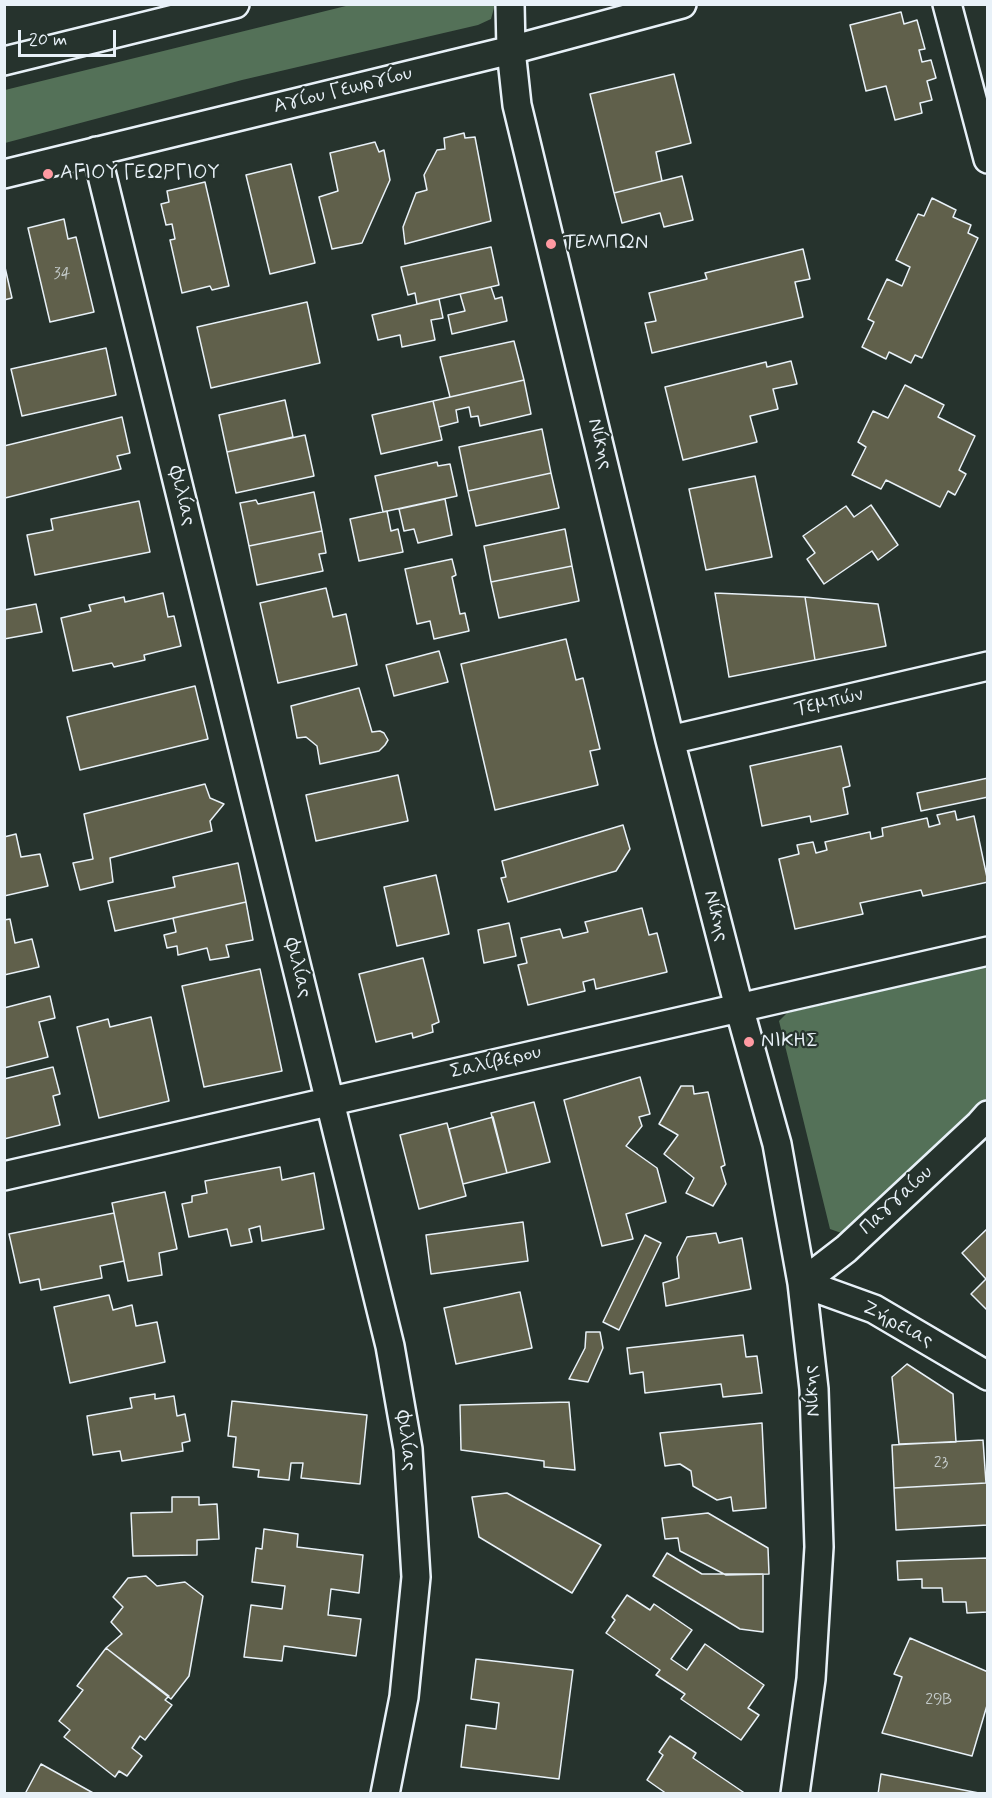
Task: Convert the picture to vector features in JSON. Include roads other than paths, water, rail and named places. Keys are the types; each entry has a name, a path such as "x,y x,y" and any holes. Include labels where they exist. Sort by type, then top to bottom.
{"street":[{"path":"4,61 235,4"},
{"name":"Νίκης","path":"510,4 511,50 517,105 670,740 777,1144 802,1282 814,1389 819,1547 811,1678 795,1794"},
{"name":"Αγίου Γεωργίου","path":"4,174 511,50 682,4"},
{"path":"947,4 987,159"},
{"name":"Φιλίας","path":"96,151 390,1346 408,1449 416,1577 404,1697 385,1794"},
{"name":"Τεμπών","path":"670,740 987,666"},
{"name":"Σαλίβερου","path":"4,1176 987,951"},
{"name":"Παγγαίου","path":"802,1282 846,1249 987,1115"},
{"name":"Ζήρειας","path":"802,1282 874,1310 987,1376"}],"place":[{"name":"ΑΓΙΟΥ ΓΕΩΡΓΙΟΥ","path":"48,174"},
{"name":"ΤΕΜΠΩΝ","path":"551,244"},
{"name":"ΝΙΚΗΣ","path":"749,1042"}]}
